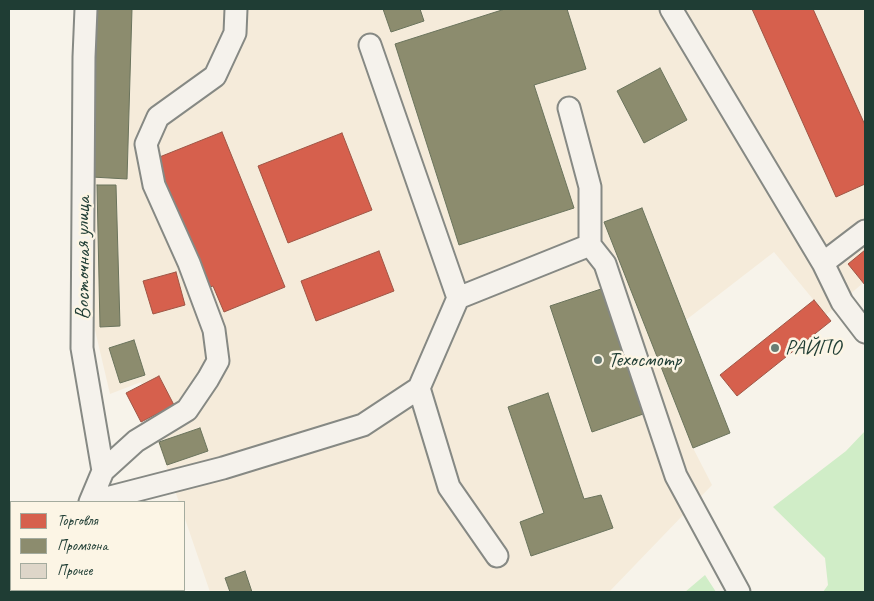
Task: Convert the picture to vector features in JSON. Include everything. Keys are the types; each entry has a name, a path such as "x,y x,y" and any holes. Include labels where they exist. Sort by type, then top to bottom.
{"street":[{"name":"Восточная улица","path":"86,9 82,348 102,471"},
{"path":"90,501 102,471 136,441 188,410 218,361 214,330 188,263 154,185 146,144 158,117 215,76 235,33 236,9"},
{"path":"671,9 823,263 842,302 865,332"},
{"path":"94,501 223,468 363,424 419,388 458,298 370,45"},
{"path":"569,108 590,188 590,245 605,264 676,476 739,592"},
{"path":"823,263 865,231"},
{"path":"458,298 590,245"},
{"path":"419,388 449,487 497,556"}],"shaded area":[{"path":"92,9 865,9 865,285 863,283 826,315 774,252 686,320 730,433 693,448 712,485 609,592 210,592 185,519 185,501 179,501 155,434 174,405 159,376 142,385 141,382 110,394 95,330 88,172"}],"green space":[{"path":"865,431 865,592 823,592 828,585 825,558 773,507 846,451"},
{"path":"705,575 716,592 685,592"}],"building: Торговля":[{"path":"752,9 813,9 865,125 865,184 836,197"},
{"path":"222,132 285,287 224,312 213,286 204,289 152,160"},
{"path":"342,133 372,210 288,243 258,166"},
{"path":"865,250 865,285 848,264"},
{"path":"379,251 394,291 316,321 301,281"},
{"path":"176,272 185,305 153,314 143,281"},
{"name":"РАЙПО","path":"814,300 831,321 737,396 720,375"},
{"path":"159,376 174,405 141,422 126,393"}],"building: Промзона":[{"path":"97,9 132,9 127,179 92,177"},
{"path":"383,9 420,9 424,21 391,32"},
{"path":"505,9 567,9 586,69 534,85 574,208 459,245 395,44"},
{"path":"660,68 687,120 644,143 617,91"},
{"path":"97,185 116,185 120,326 100,327"},
{"path":"642,208 730,433 693,448 604,222"},
{"name":"Техосмотр","path":"604,288 646,413 592,432 550,306"},
{"path":"134,340 145,375 120,383 109,348"},
{"path":"548,393 584,499 601,495 613,528 531,556 520,522 544,513 508,407"},
{"path":"200,428 208,451 167,465 159,442"},
{"path":"245,571 252,592 230,592 225,578"}],"building: Прочее":[{"path":"9,507 10,541 9,546"},
{"path":"120,591 148,591 147,592"}],"place":[{"name":"РАЙПО","path":"775,348"},
{"name":"Техосмотр","path":"598,360"}]}
